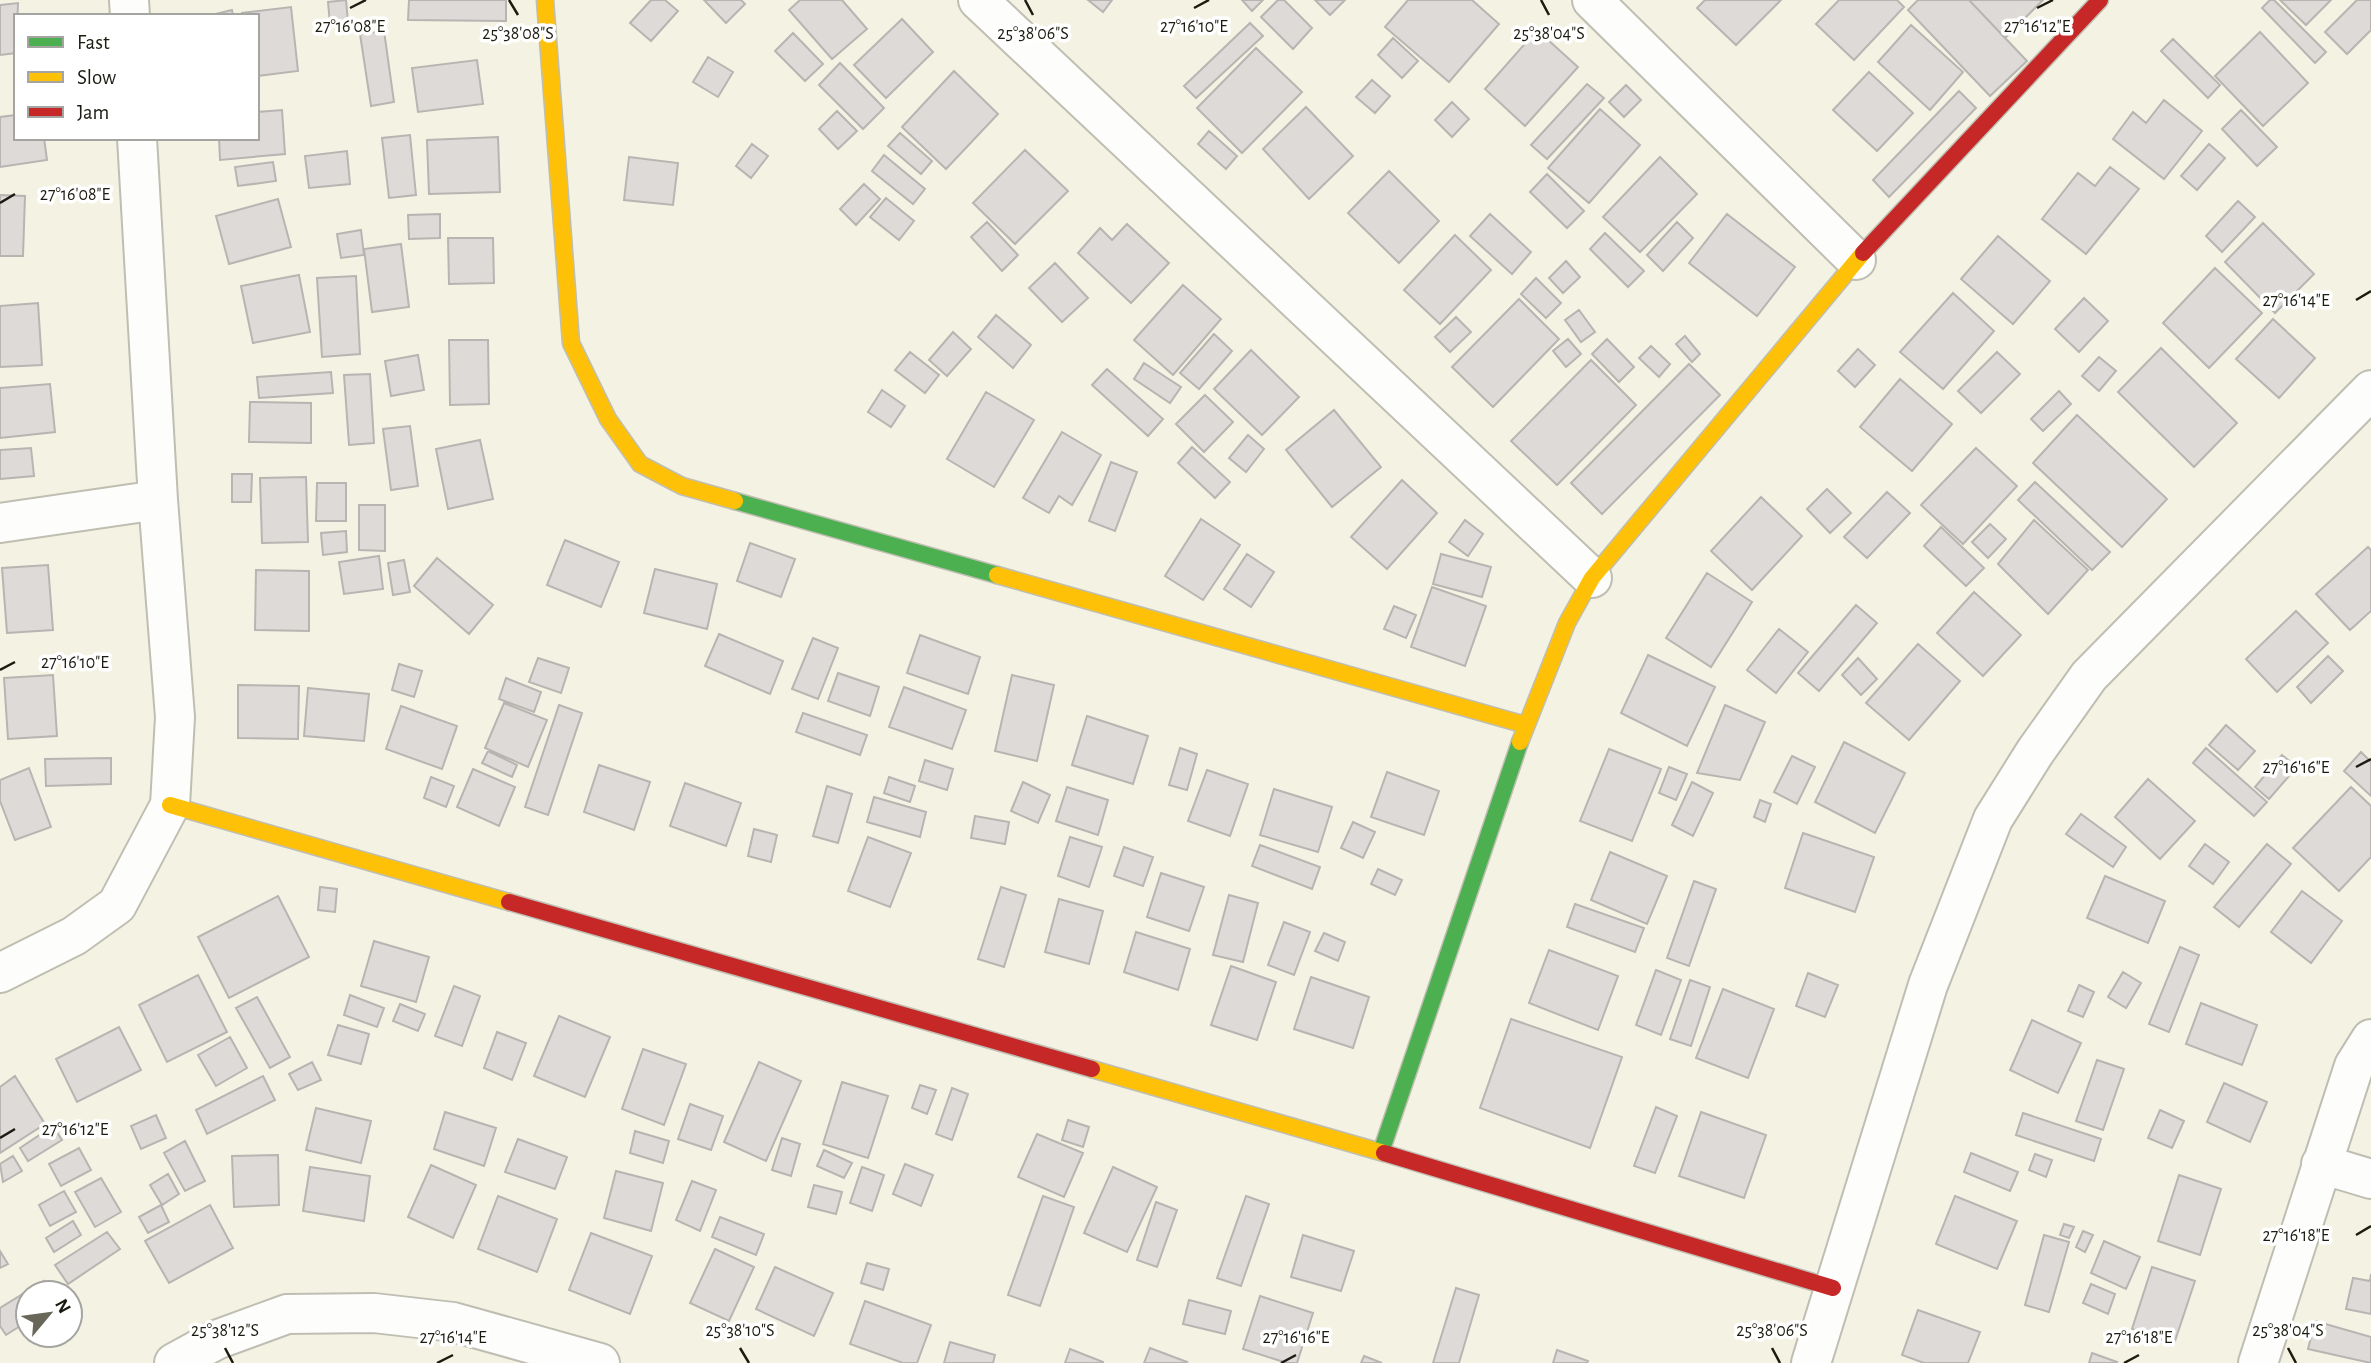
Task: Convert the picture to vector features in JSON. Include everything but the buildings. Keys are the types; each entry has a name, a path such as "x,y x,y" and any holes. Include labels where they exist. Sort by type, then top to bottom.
{"street":[{"path":"545,0 571,343 608,419 640,464 682,486 1526,725"},
{"path":"978,0 1592,578"},
{"path":"1592,0 1856,260"},
{"path":"1381,1152 1526,725 1567,623 1592,578 1856,260 2074,31 2099,0"},
{"path":"0,973 74,936 117,905 170,804 175,717 137,140"},
{"path":"1811,1363 1928,985 1993,819 2035,752 2089,676 2371,390"},
{"path":"0,523 159,500"},
{"path":"170,804 1381,1152 1833,1288"},
{"path":"2259,1363 2320,1164 2354,1066 2371,1039"},
{"path":"2320,1164 2371,1179"},
{"path":"174,1363 216,1340 288,1314 374,1313 453,1322 600,1363"}],"traffic: fast":[{"path":"735,501 997,575"},
{"path":"1381,1152 1520,742"}],"traffic: slow":[{"path":"545,0 571,343 608,419 640,464 682,486 735,501"},
{"path":"1520,742 1567,623 1592,578 1863,253"},
{"path":"997,575 1526,725"},
{"path":"170,805 509,902"},
{"path":"1092,1069 1384,1153"}],"traffic: jam":[{"path":"1863,253 2100,0"},
{"path":"509,902 1092,1069"},
{"path":"1384,1153 1833,1288"}]}
